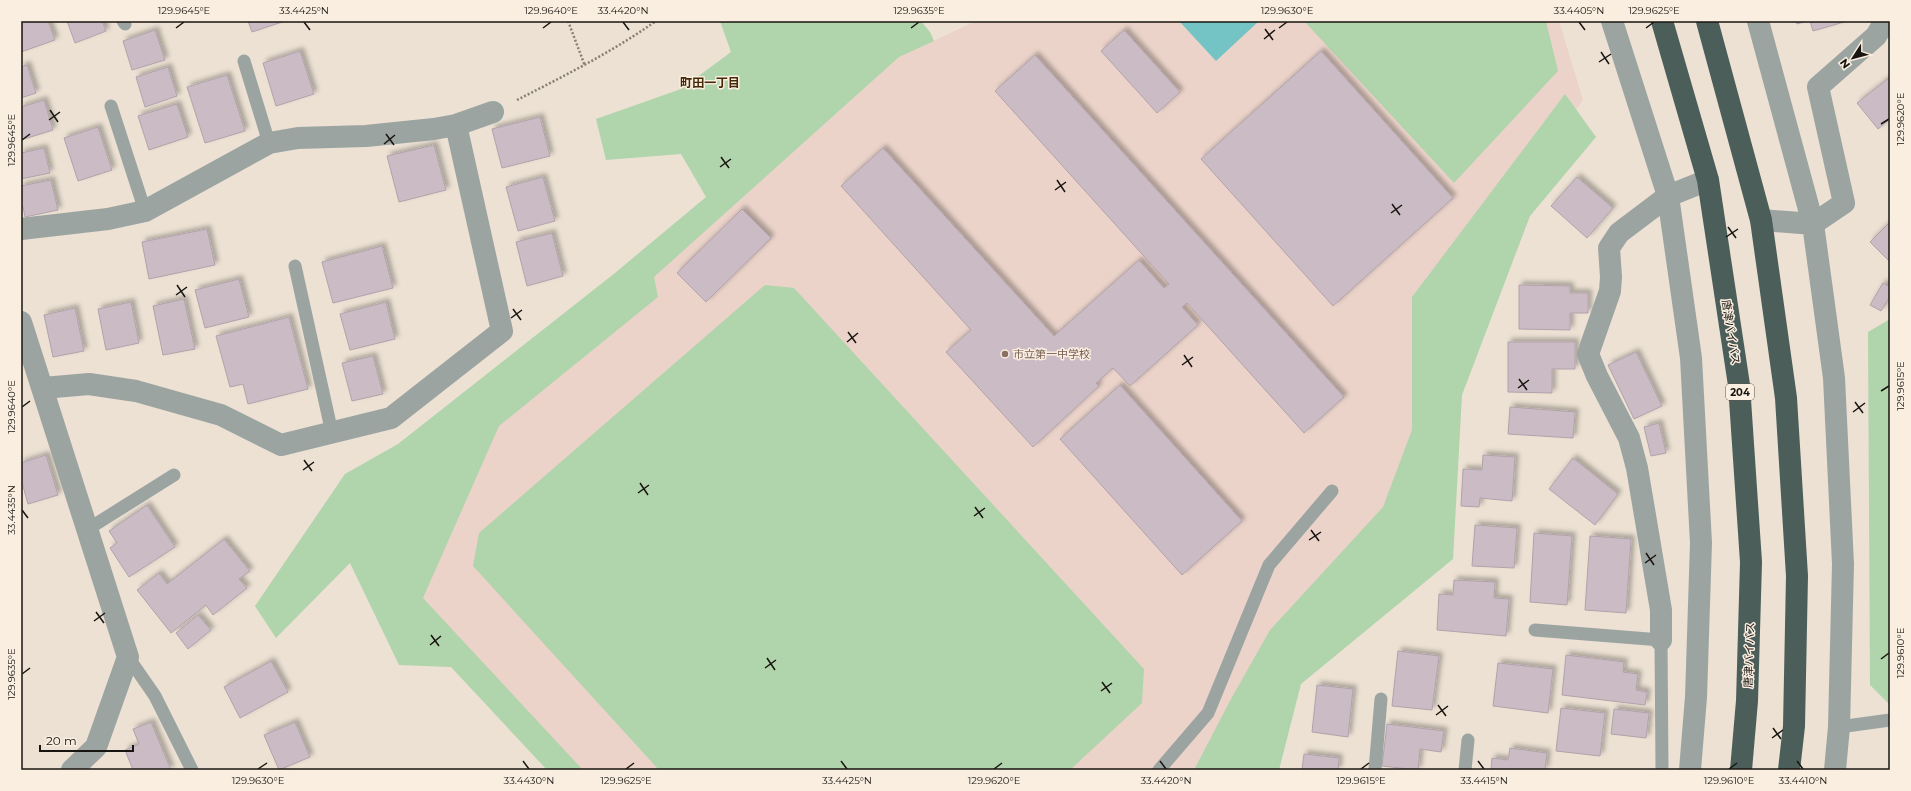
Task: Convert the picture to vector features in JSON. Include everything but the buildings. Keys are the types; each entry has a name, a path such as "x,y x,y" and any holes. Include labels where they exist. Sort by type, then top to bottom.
{"highway":[{"name":"唐津バイパス","path":"1662,21 1708,180 1739,385 1751,562 1747,701 1741,770"},
{"path":"1707,21 1760,220 1786,398 1797,576 1794,726 1789,770"}],"street":[{"path":"1612,21 1668,196 1691,358 1701,543 1696,697 1690,770"},
{"path":"1758,21 1813,224 1835,394 1843,564 1838,727 1835,770"},
{"path":"1760,220 1813,224 1844,203 1818,87 1876,36 1885,21"},
{"path":"21,229 108,220 145,211 269,143 298,138 366,136 434,129 456,125 493,112"},
{"path":"43,388 89,384 136,391 221,415 281,445 391,418 502,331 456,125"},
{"path":"1661,640 1661,610 1637,468 1629,438 1597,376 1588,354 1610,291 1612,277 1609,248 1618,233 1668,196 1708,180"},
{"path":"21,322 128,657 96,747 72,770"}],"lane":[{"path":"244,61 269,143"},
{"path":"111,106 145,211"},
{"path":"295,266 332,432"},
{"path":"88,529 174,475"},
{"path":"1159,770 1208,713 1269,565 1332,491"},
{"path":"1535,630 1661,640 1662,770"},
{"path":"128,657 155,696 192,770"},
{"path":"1375,770 1381,699"},
{"path":"1838,727 1890,720"},
{"path":"1465,770 1468,740"}],"path":[{"path":"568,21 585,66"},
{"path":"493,112 585,66 633,37 656,21"}],"shaded area":[{"name":"市立第一中学校","path":"976,21 1559,21 1583,100 1449,287 1437,499 1220,770 565,770 408,605 486,421 653,277 899,57"}],"green space":[{"path":"720,21 921,21 930,32 934,41 899,57 654,277 658,297 499,426 423,598 583,770 547,770 451,667 399,665 350,563 276,638 255,606 345,474 398,444 615,273 706,197 681,154 606,160 596,119 681,89 731,52"},
{"path":"1304,21 1546,21 1558,71 1454,183"},
{"path":"1565,94 1596,137 1530,216 1462,395 1453,559 1301,684 1279,770 1194,770 1231,699 1270,630 1383,507 1412,430 1412,297"},
{"path":"765,285 794,288 1144,669 1142,703 1070,770 659,770 473,566 479,533"},
{"path":"1890,319 1890,705 1870,685 1868,332"}],"water":[{"path":"1179,21 1259,21 1216,61"}],"place":[{"name":"市立第一中学校","path":"1005,354"}],"district":[{"name":"町田一丁目","path":"710,83"}]}
